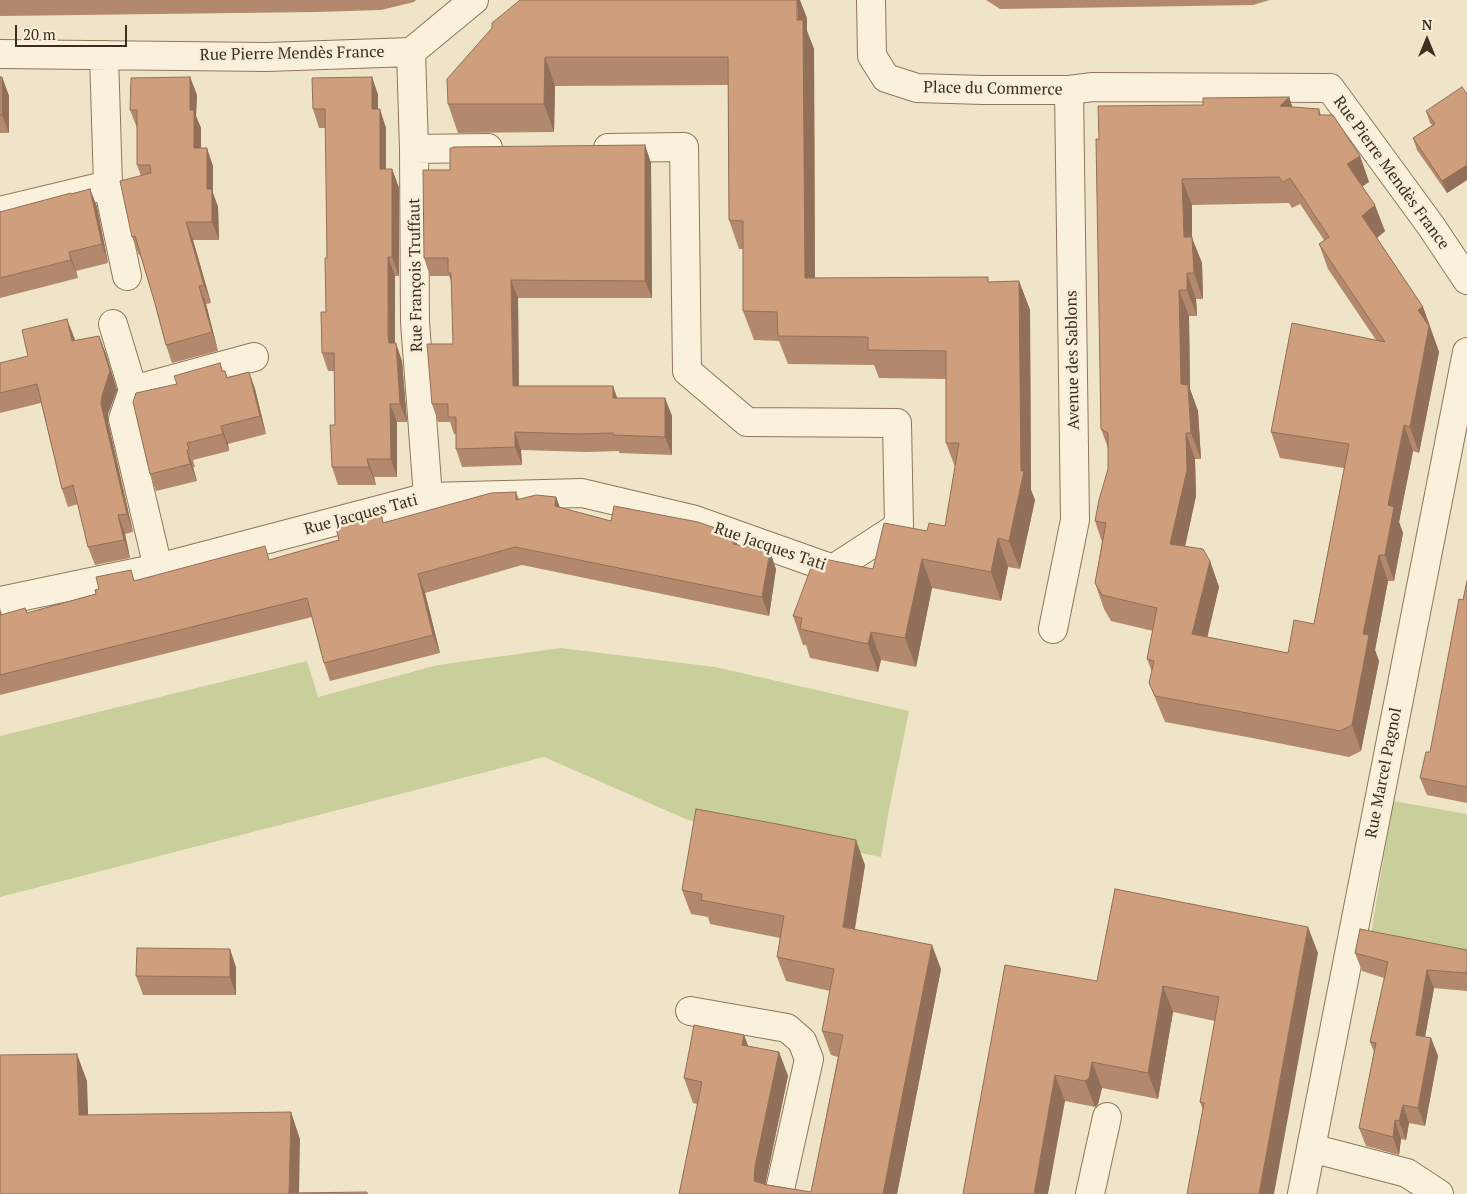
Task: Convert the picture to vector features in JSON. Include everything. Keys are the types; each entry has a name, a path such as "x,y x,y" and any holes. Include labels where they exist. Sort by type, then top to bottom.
{"street":[{"path":"411,52 474,0"},
{"name":"Place du Commerce","path":"871,0 872,56 886,78 917,88 983,90 1081,88"},
{"name":"Rue Pierre Mendès France","path":"0,54 267,57 411,52"},
{"name":"Rue François Truffaut","path":"411,52 414,149 415,322 428,497"},
{"path":"104,55 108,184 127,276"},
{"name":"Rue Pierre Mendès France","path":"1081,88 1330,88 1432,226 1467,280"},
{"name":"Avenue des Sablons","path":"1053,629 1075,520 1081,88"},
{"name":"Rue Jacques Tati","path":"0,601 158,568 428,497 582,493 692,519 833,569 899,526 897,423 747,422 687,371 684,147 583,148"},
{"path":"414,149 514,148"},
{"path":"0,211 108,184"},
{"path":"113,324 133,390 123,419 158,568"},
{"name":"Rue Marcel Pagnol","path":"1302,1194 1467,352"},
{"path":"133,390 254,357"},
{"path":"690,1012 787,1028 802,1041 809,1059 779,1194"},
{"path":"1090,1194 1107,1117"},
{"path":"1311,1148 1407,1173 1439,1194"}],"green space":[{"path":"561,648 715,667 909,711 881,857 688,820 544,757 0,897 0,736 307,661 318,697 438,665"},
{"path":"1393,801 1467,814 1467,963 1369,946"}],"building":[{"path":"520,0 797,0 797,20 803,20 805,278 988,277 988,282 1019,281 1021,471 1024,471 1009,541 998,538 991,572 922,559 905,638 871,632 868,644 800,629 802,618 793,616 815,557 873,569 884,523 927,531 929,523 945,526 959,443 946,443 946,351 868,350 868,337 778,336 777,312 743,311 743,221 729,220 728,57 545,57 544,104 448,104 447,79 492,28 492,23"},
{"path":"0,77 2,77 2,115 0,115"},
{"path":"190,77 190,110 194,110 194,148 207,148 207,189 212,189 212,222 186,222 204,285 199,286 212,332 166,345 135,236 132,237 120,181 151,173 150,165 137,165 137,110 130,110 131,78"},
{"path":"372,77 372,109 380,109 380,169 392,169 392,257 388,257 388,335 389,343 396,343 400,404 390,404 391,459 367,459 369,467 332,467 330,425 335,425 334,353 322,353 321,312 326,312 325,109 313,109 312,78"},
{"path":"1462,87 1467,94 1467,165 1442,181 1413,138 1435,124 1426,111"},
{"path":"1289,97 1280,106 1319,109 1319,115 1333,115 1360,156 1347,164 1375,205 1362,216 1423,307 1418,310 1429,326 1410,427 1404,425 1388,505 1394,507 1385,555 1379,555 1363,634 1369,635 1352,725 1340,731 1155,696 1149,683 1154,661 1147,659 1157,608 1102,595 1095,583 1106,523 1095,521 1108,469 1108,433 1101,429 1096,139 1099,139 1098,106 1203,105 1203,98","holes":["1279,177 1283,182 1290,178 1329,237 1319,244 1385,342 1292,323 1271,432 1349,444 1314,624 1294,620 1288,653 1192,634 1210,561 1203,549 1170,544 1187,470 1186,433 1191,433 1188,385 1181,384 1179,290 1187,290 1187,273 1194,273 1192,237 1184,237 1182,179"]},
{"path":"645,145 645,281 511,280 513,386 613,386 613,398 665,398 665,437 613,435 613,433 515,432 515,447 456,449 456,417 448,417 448,404 432,404 427,344 453,344 451,273 448,273 448,258 424,258 423,170 450,170 450,148 453,147"},
{"path":"90,189 102,244 69,252 71,260 0,278 0,212"},
{"path":"67,319 72,341 99,336 110,371 101,404 127,514 118,515 124,540 88,547 73,485 62,489 37,384 0,393 0,363 28,356 22,330"},
{"path":"220,363 222,371 225,371 227,378 249,372 260,416 221,426 223,434 187,443 190,464 150,474 133,402 136,393 177,384 174,376"},
{"path":"516,492 516,500 536,495 556,497 555,506 611,521 614,506 698,522 715,528 714,531 734,536 733,544 770,551 762,597 515,547 418,574 433,635 324,663 307,598 0,675 0,612 1,615 25,608 27,613 96,594 95,590 99,589 96,577 131,570 134,581 265,546 269,560 339,540 335,524 381,512 383,523 491,493"},
{"path":"1467,581 1467,787 1420,778 1426,752 1430,752 1459,599 1463,600"},
{"path":"696,809 856,840 843,927 932,945 883,1194 679,1194 702,1082 684,1078 694,1025 744,1035 742,1045 779,1052 755,1166 754,1181 811,1192 843,1035 822,1031 834,969 777,957 784,916 701,900 702,894 682,890"},
{"path":"1115,889 1308,927 1259,1194 1187,1194 1204,1103 1200,1102 1219,997 1163,986 1148,1073 1092,1062 1089,1078 1085,1081 1055,1075 1034,1194 963,1194 1005,965 1097,981"},
{"path":"1360,929 1467,950 1467,973 1427,970 1416,1035 1431,1038 1418,1108 1403,1105 1399,1121 1395,1120 1393,1137 1359,1128 1376,1043 1370,1042 1388,962 1355,953"},
{"path":"137,948 230,949 230,977 136,976"},
{"path":"77,1054 79,1115 291,1112 289,1193 367,1192 367,1194 0,1194 0,1055"}]}
